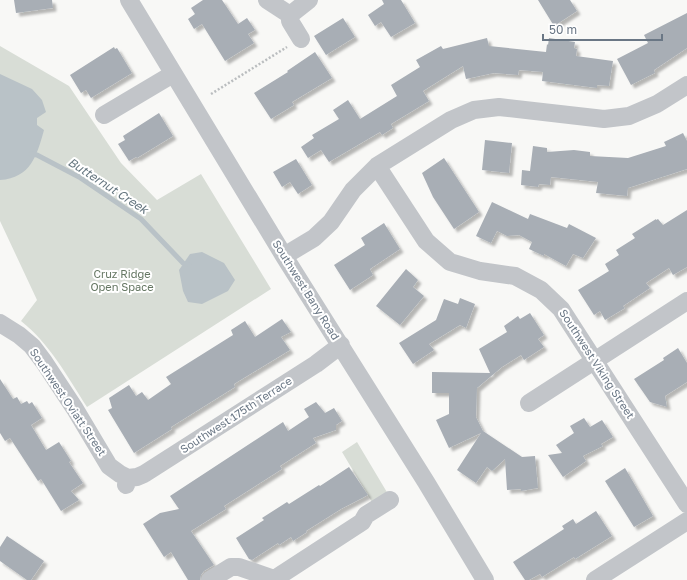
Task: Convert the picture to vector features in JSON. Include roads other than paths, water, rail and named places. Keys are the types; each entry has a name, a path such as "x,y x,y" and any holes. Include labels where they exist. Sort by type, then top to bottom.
{"street":[{"name":"Southwest Bany Road","path":"129,0 284,256 341,345 485,580"},
{"path":"267,0 290,15"},
{"path":"290,15 308,0"},
{"path":"290,15 295,42"},
{"path":"104,115 173,74"},
{"path":"284,256 314,238 331,222 353,190 377,166 451,120 474,110 499,107 604,119 629,116 657,104 687,85"},
{"name":"Southwest Viking Street","path":"377,166 426,241 450,262 480,271 515,276 541,290 561,309 595,359 687,504"},
{"path":"529,403 687,301"},
{"name":"Southwest Oviatt Street","path":"0,323 19,335 32,346 75,409 109,466 127,481"},
{"name":"Southwest 175th Terrace","path":"127,481 150,471 316,364 341,345"},
{"path":"281,580 279,576 362,522 366,515 390,500"},
{"path":"595,580 687,521"},
{"path":"210,580 231,567 239,568 277,580"}],"waterway":[{"name":"Butternut Creek","path":"31,154 37,155 79,177 141,219 183,263 189,265"}],"park label":[{"name":"Cruz Ridge Open Space","path":"122,280"}]}
